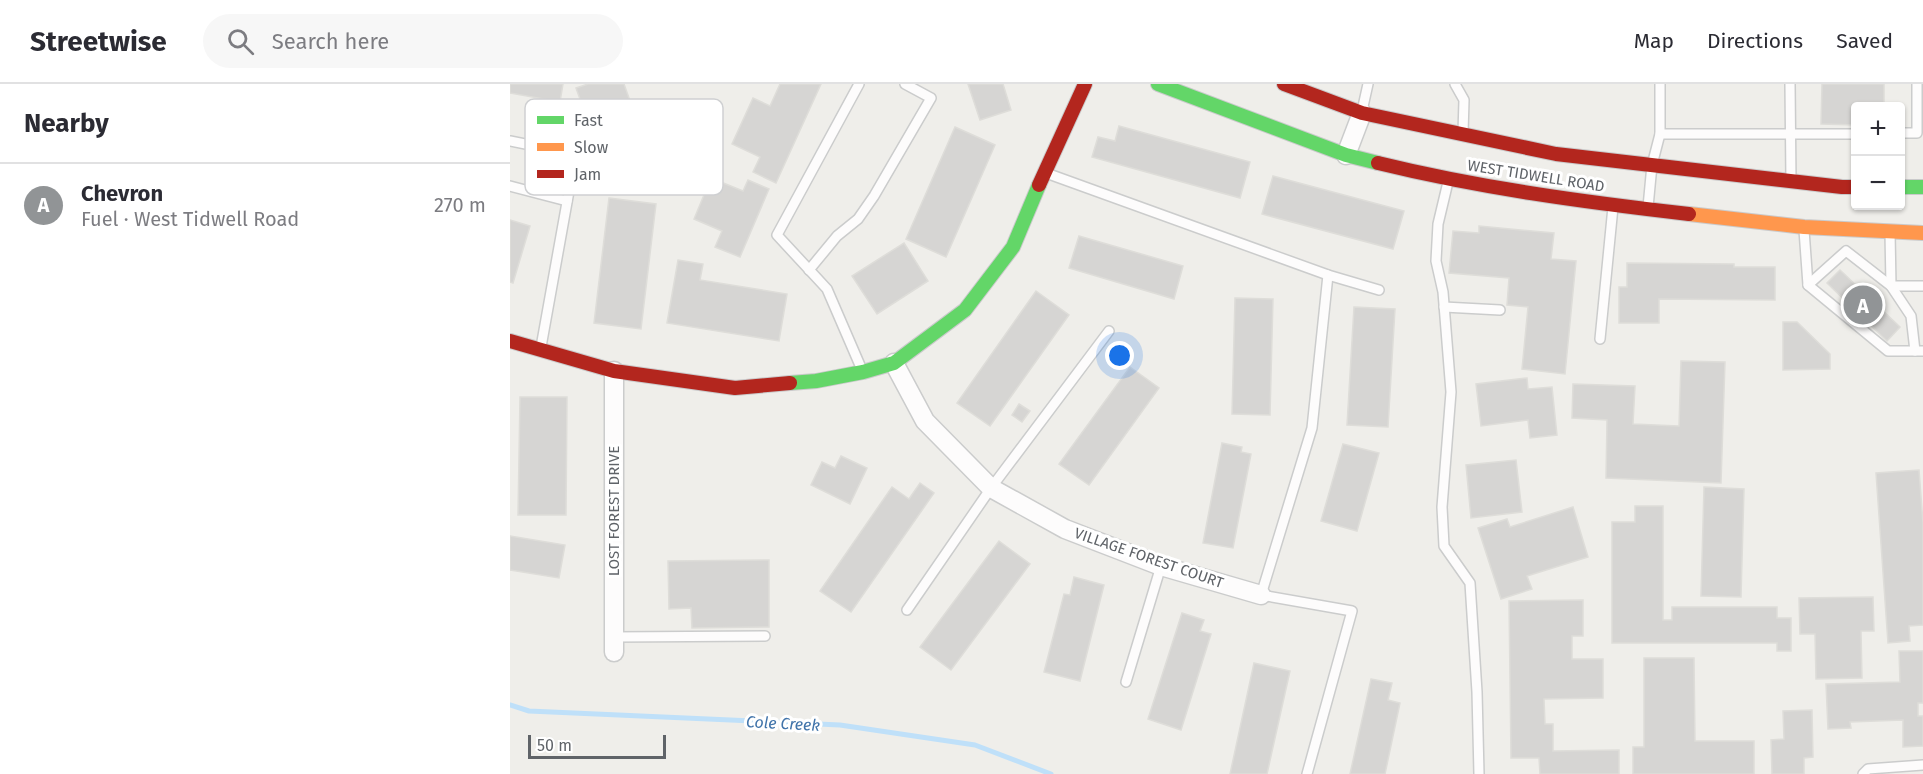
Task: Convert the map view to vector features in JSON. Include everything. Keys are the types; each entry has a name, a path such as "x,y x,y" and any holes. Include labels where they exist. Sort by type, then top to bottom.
{"main road":[{"path":"510,341 614,371 735,388 816,381 894,363 965,310 1013,247 1044,172 1085,84"},
{"name":"WEST TIDWELL ROAD","path":"1158,84 1346,155 1449,180 1613,205 1804,227 1923,233"},
{"name":"WEST TIDWELL ROAD","path":"1284,84 1362,113 1556,154 1851,187"},
{"path":"1905,187 1923,187"}],"street":[{"path":"1346,155 1362,113"},
{"name":"VILLAGE FOREST COURT","path":"894,363 925,421 992,488 1065,529 1161,566 1261,595"},
{"name":"LOST FOREST DRIVE","path":"614,371 614,645"}],"lane":[{"path":"859,84 777,235 827,289 863,372"},
{"path":"809,270 837,236 858,219 932,99 905,84"},
{"path":"1362,113 1368,84"},
{"path":"1455,84 1464,100 1463,136"},
{"path":"1647,209 1652,165 1660,134 1660,84"},
{"path":"1790,84 1791,181"},
{"path":"1905,133 1917,133 1917,84"},
{"path":"1660,134 1851,134"},
{"path":"510,141 525,144"},
{"path":"1044,172 1328,275 1379,290"},
{"path":"1449,180 1438,224 1436,261 1443,292 1451,392 1442,507 1444,546 1470,583 1477,692 1479,774"},
{"path":"510,186 525,190"},
{"path":"544,195 567,201"},
{"path":"541,350 568,195"},
{"path":"1600,339 1613,205"},
{"path":"1804,227 1808,285 1888,351 1919,351 1911,316 1891,286 1846,251 1845,230"},
{"path":"1890,232 1891,286"},
{"path":"1808,285 1846,251"},
{"path":"1307,774 1352,611 1261,595 1312,429 1328,275"},
{"path":"1891,286 1923,286"},
{"path":"1444,306 1500,310"},
{"path":"907,610 992,488 1109,331"},
{"path":"1126,682 1161,566"},
{"path":"614,645 765,636"},
{"path":"1863,774 1868,769 1923,765"}],"building":[{"path":"510,84 563,84 560,99 543,99 510,93"},
{"path":"588,84 624,84 629,99 580,99 576,88"},
{"path":"780,84 821,84 776,183 753,172 760,157 732,144 753,98 770,106"},
{"path":"968,84 1003,84 1011,110 980,120"},
{"path":"1822,84 1884,84 1884,102 1851,102 1851,125 1821,124"},
{"path":"1119,126 1250,162 1240,198 1092,157 1098,137 1115,141"},
{"path":"955,127 995,145 946,257 906,239"},
{"path":"1273,176 1404,211 1393,249 1262,214"},
{"path":"748,180 769,189 740,257 715,247 722,231 694,219 704,195 723,195 723,183 743,191"},
{"path":"609,198 656,204 641,329 594,323"},
{"path":"510,220 530,226 513,283 510,282"},
{"path":"1479,226 1554,233 1551,259 1576,261 1565,374 1522,369 1528,307 1507,305 1509,278 1449,273 1453,231 1479,233"},
{"path":"1079,236 1183,266 1174,299 1069,268"},
{"path":"904,243 928,281 877,314 852,276"},
{"path":"678,260 703,264 700,280 787,294 779,341 667,323"},
{"path":"1627,263 1734,264 1734,267 1775,267 1775,300 1659,299 1659,323 1619,323 1619,287 1627,287"},
{"path":"1840,270 1900,327 1887,341 1827,283"},
{"path":"1036,291 1069,315 990,426 957,403"},
{"path":"1235,298 1273,299 1270,415 1232,414"},
{"path":"1354,307 1395,309 1388,427 1347,425"},
{"path":"1783,322 1797,322 1830,354 1830,369 1783,370"},
{"path":"1681,361 1725,362 1721,483 1606,478 1607,420 1572,418 1573,384 1635,386 1633,424 1679,426"},
{"path":"1130,367 1159,388 1089,485 1059,464"},
{"path":"1527,378 1528,389 1552,387 1557,435 1530,438 1528,420 1481,426 1476,384"},
{"path":"520,397 567,397 566,515 518,515"},
{"path":"1019,404 1030,411 1022,422 1012,415"},
{"path":"1222,443 1242,447 1241,452 1251,454 1233,548 1203,543"},
{"path":"1343,444 1379,453 1357,531 1321,521"},
{"path":"841,456 867,468 850,504 811,485 822,462 835,468"},
{"path":"1516,460 1522,512 1471,518 1466,465"},
{"path":"1919,470 1923,523 1923,625 1909,626 1910,641 1888,643 1876,473"},
{"path":"920,483 934,493 851,612 820,591 892,487 909,499"},
{"path":"1704,487 1744,489 1741,597 1701,596"},
{"path":"1635,506 1663,506 1663,620 1672,620 1672,607 1777,607 1777,618 1791,618 1791,651 1777,651 1777,643 1612,643 1612,522 1635,522"},
{"path":"1573,507 1588,557 1527,576 1532,589 1501,599 1478,528 1507,519 1510,527"},
{"path":"510,536 565,545 559,578 510,570"},
{"path":"999,541 1030,564 951,670 920,647"},
{"path":"769,560 769,627 692,628 691,608 669,609 668,561"},
{"path":"1074,577 1104,585 1080,681 1044,672 1064,594 1070,595"},
{"path":"1873,597 1874,631 1861,631 1862,678 1816,679 1815,634 1800,634 1799,598"},
{"path":"1583,600 1583,636 1572,636 1572,659 1603,659 1603,698 1544,699 1545,724 1553,724 1553,751 1619,750 1619,774 1540,774 1539,758 1511,758 1509,601"},
{"path":"1182,613 1204,620 1200,631 1211,634 1181,730 1148,719"},
{"path":"1899,651 1923,651 1923,703 1918,703 1918,716 1923,716 1923,746 1903,747 1903,720 1850,722 1851,728 1828,729 1826,684 1900,682"},
{"path":"1644,658 1694,658 1695,741 1754,741 1754,774 1633,774 1633,747 1644,747"},
{"path":"1254,663 1290,671 1267,774 1230,774"},
{"path":"1371,679 1392,683 1388,700 1400,703 1385,774 1350,774"},
{"path":"1812,710 1813,757 1804,758 1804,774 1772,774 1771,740 1784,739 1783,711"}],"waterway":[{"name":"Cole Creek","path":"510,705 529,711 840,725 975,745 1051,774"}],"traffic: fast":[{"path":"1158,84 1346,155 1378,163"},
{"path":"790,383 816,381 863,372 894,363 965,310 1013,247 1039,185"},
{"path":"1905,187 1923,187"}],"traffic: slow":[{"path":"1689,214 1804,227 1923,233"}],"traffic: jam":[{"path":"1039,185 1085,84"},
{"path":"1284,84 1362,113 1556,154 1851,187"},
{"path":"1378,163 1455,180 1532,193 1689,214"},
{"path":"510,341 614,371 735,388 790,383"}],"place":[{"name":"Chevron","path":"1863,305"}]}
